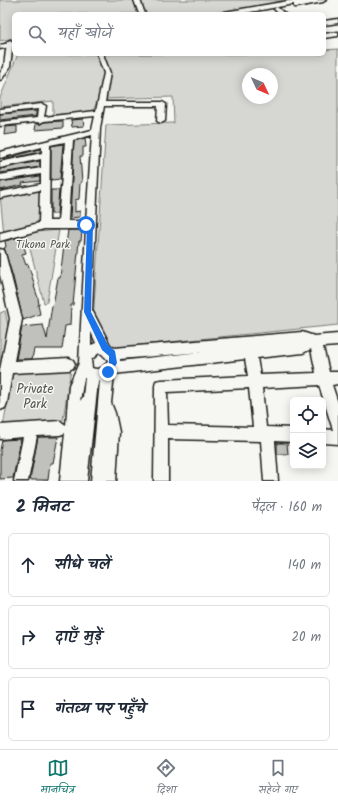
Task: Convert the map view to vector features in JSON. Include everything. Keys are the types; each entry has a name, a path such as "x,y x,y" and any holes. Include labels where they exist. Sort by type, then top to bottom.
{"main road":[{"path":"238,12 305,0"},
{"path":"269,12 280,11 323,0"},
{"path":"0,44 12,43"},
{"path":"0,47 12,43"}],"street":[{"path":"137,0 141,12"},
{"path":"326,23 338,21"},
{"path":"326,36 338,34"},
{"path":"1,76 7,67 12,43"},
{"path":"80,481 88,401 87,367 90,225 95,132 107,73 101,56"},
{"path":"101,104 162,104 161,121"},
{"path":"0,111 42,106 40,121"},
{"path":"0,124 40,121 99,113"},
{"path":"0,155 95,132"},
{"path":"63,225 68,139"},
{"path":"44,225 46,145"},
{"path":"0,165 46,155"},
{"path":"0,178 45,170"},
{"path":"0,195 45,186"},
{"path":"0,237 44,225 90,225"},
{"path":"0,255 3,278 16,319 0,403"},
{"path":"87,367 103,375 109,370 113,363 109,351 88,312"},
{"path":"67,481 66,428 77,380 80,372 87,367 90,350 95,348 109,351 303,347 315,342 338,340"},
{"path":"315,342 324,379 338,424"},
{"path":"109,370 249,348"},
{"path":"249,348 271,481"},
{"path":"7,366 69,364"},
{"path":"98,481 109,370"},
{"path":"161,481 161,386 338,378"},
{"path":"0,432 66,428 88,401"},
{"path":"105,404 112,424 109,481"},
{"path":"21,481 30,430"},
{"path":"161,432 290,435"},
{"path":"326,436 338,437"}],"green space":[{"path":"0,0 294,0 249,9 220,12 12,12 12,38 0,41"},
{"path":"338,49 338,325 91,350 106,125 174,123 173,97 98,99 93,111 53,115 53,101 0,107 0,98 17,56 326,56 326,50"},
{"path":"45,187 40,225 4,235 0,195"},
{"name":"Tikona Park","path":"59,230 47,302 44,303 26,233"},
{"path":"5,311 9,330 0,369 0,313"},
{"name":"Private Park","path":"71,369 63,420 3,426 13,372"}],"building":[{"path":"36,111 36,116 0,120 0,114"},
{"path":"83,119 84,126 72,127 71,120"},
{"path":"63,121 63,128 35,130 36,124"},
{"path":"17,126 17,133 4,135 5,127"},
{"path":"85,138 86,147 83,147 83,156 80,156 82,182 80,183 79,199 75,200 75,212 80,211 80,217 70,218 74,141"},
{"path":"63,144 60,179 51,180 51,146"},
{"path":"40,149 40,152 3,160 3,159"},
{"path":"40,161 40,167 0,173 0,169"},
{"path":"40,176 40,181 22,183 23,185 0,190 0,182"},
{"path":"51,190 59,190 57,214 51,214"},
{"path":"68,230 82,230 81,241 79,241 70,325 65,326 62,349 34,349 32,359 16,359 22,327 43,325 47,339 52,305 58,278 60,278 64,245 66,244"},
{"path":"23,236 24,239 22,240 26,253 22,254 26,265 28,264 35,286 40,314 23,320 13,277 4,248 6,247 5,241"},
{"path":"38,437 58,437 53,463 50,463 48,480 30,480"},
{"path":"21,439 13,478 0,479 0,450 2,440"},
{"path":"277,443 287,443 288,454 277,454"}],"route":[{"path":"86,225 90,225 88,312 105,348 109,350 114,358 108,372"}]}
